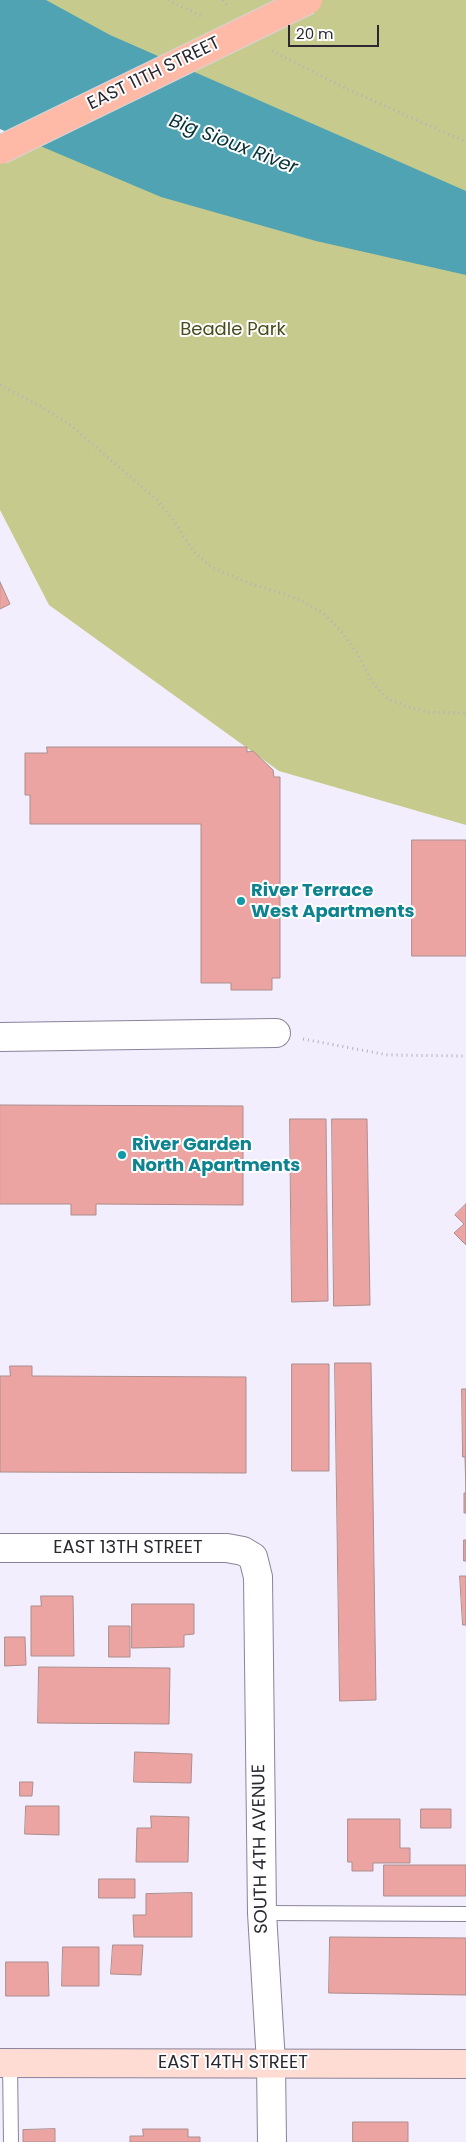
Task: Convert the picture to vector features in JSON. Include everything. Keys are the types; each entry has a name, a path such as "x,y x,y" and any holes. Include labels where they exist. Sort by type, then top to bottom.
{"main road":[{"name":"EAST 11TH STREET","path":"0,150 308,0"},
{"name":"EAST 14TH STREET","path":"5,2063 466,2064"}],"street":[{"path":"0,1037 276,1034"},
{"name":"EAST 13TH STREET","path":"0,1548 227,1548 254,1557"},
{"name":"SOUTH 4TH AVENUE","path":"254,1557 258,1577 262,1913 271,2063 272,2142"}],"lane":[{"path":"262,1913 466,1914"},
{"path":"5,2063 11,2142"}],"path":[{"path":"266,48 347,89 466,142"},
{"path":"0,385 69,424 157,500 174,521 193,550 211,567 250,584 290,596 324,614 341,631 357,653 374,685 388,699 410,708 429,712 466,713"},
{"path":"276,1034 388,1055 466,1056"}],"green space":[{"name":"Beadle Park","path":"41,0 466,0 466,825 279,771 49,605 0,510 0,135 15,143"}],"water":[{"name":"Big Sioux River","path":"0,0 46,0 110,35 466,191 466,275 316,241 161,197 0,129"}],"building":[{"path":"0,582 10,604 0,609"},
{"name":"River Terrace West Apartments","path":"47,747 247,747 247,752 253,751 273,770 274,777 280,777 280,978 272,978 272,990 231,990 231,983 201,983 201,824 30,824 30,795 25,795 25,753 47,753"},
{"path":"412,840 466,840 466,956 412,956"},
{"name":"River Garden North Apartments","path":"0,1105 243,1106 243,1205 96,1204 96,1215 71,1215 71,1204 0,1204"},
{"path":"290,1119 326,1119 328,1301 292,1302"},
{"path":"332,1119 367,1119 370,1305 334,1306"},
{"path":"466,1204 466,1245 454,1233 464,1224 455,1215"},
{"path":"335,1363 371,1363 376,1700 340,1701"},
{"path":"292,1364 329,1364 329,1471 292,1471"},
{"path":"10,1366 32,1366 32,1376 246,1377 246,1473 0,1472 0,1376 10,1376"},
{"path":"462,1389 466,1389 466,1493 465,1457 463,1457"},
{"path":"464,1493 466,1493 466,1513 464,1513"},
{"path":"464,1540 466,1540 466,1561 464,1561"},
{"path":"460,1576 466,1576 466,1625 463,1625"},
{"path":"41,1596 73,1596 74,1656 31,1656 31,1606 41,1606"},
{"path":"132,1604 194,1604 194,1634 184,1635 184,1647 132,1648"},
{"path":"109,1626 130,1626 130,1657 109,1657"},
{"path":"5,1637 25,1637 26,1665 5,1666"},
{"path":"39,1667 170,1668 169,1724 38,1723"},
{"path":"135,1752 192,1754 191,1783 134,1782"},
{"path":"20,1782 33,1782 32,1796 20,1796"},
{"path":"26,1806 59,1806 59,1835 25,1834"},
{"path":"421,1809 451,1809 451,1828 421,1828"},
{"path":"151,1816 189,1817 188,1862 136,1862 137,1828 151,1828"},
{"path":"348,1819 400,1819 400,1848 410,1848 410,1863 373,1863 373,1871 352,1871 352,1862 348,1862"},
{"path":"384,1865 466,1865 466,1896 384,1896"},
{"path":"99,1879 135,1879 135,1898 99,1898"},
{"path":"192,1893 192,1937 134,1937 133,1915 146,1915 146,1894"},
{"path":"330,1937 466,1938 466,1995 329,1993"},
{"path":"113,1945 143,1945 141,1975 111,1974"},
{"path":"63,1947 99,1947 99,1986 62,1986"},
{"path":"6,1962 48,1962 49,1996 6,1996"},
{"path":"353,2122 408,2122 408,2142 353,2142"},
{"path":"55,2129 55,2142 23,2142 23,2130"},
{"path":"143,2129 188,2129 188,2137 200,2137 200,2142 130,2142 130,2136 143,2136"}],"place":[{"name":"River Terrace West Apartments","path":"241,901"},
{"name":"River Garden North Apartments","path":"122,1155"}]}
